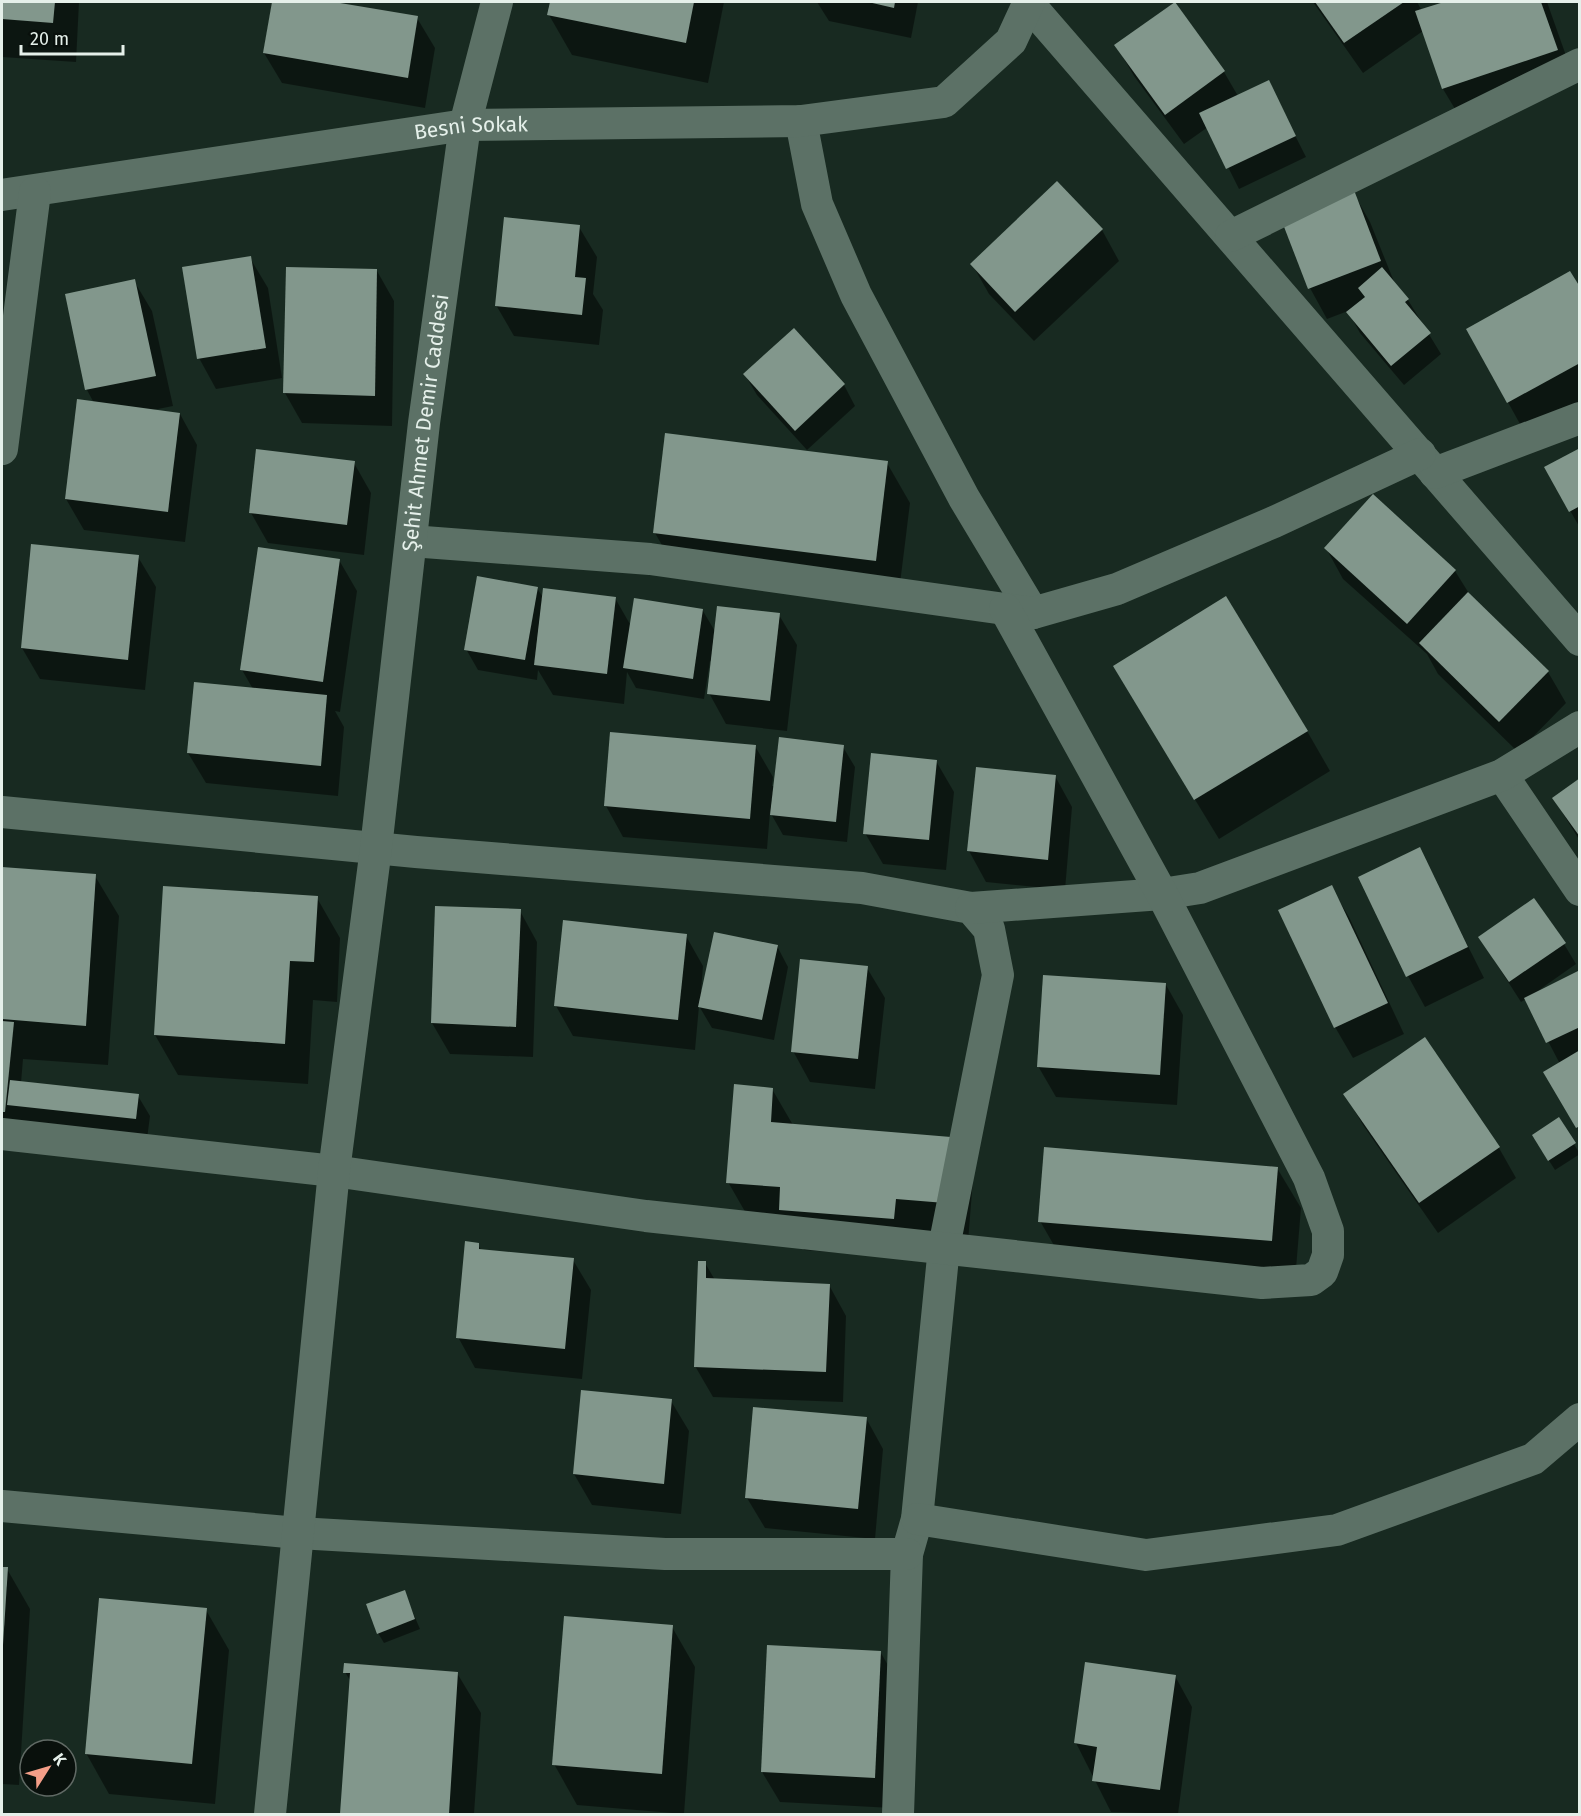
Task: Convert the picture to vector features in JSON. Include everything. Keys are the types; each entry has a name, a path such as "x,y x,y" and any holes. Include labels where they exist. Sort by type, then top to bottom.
{"street":[{"name":"Şehit Ahmet Demir Caddesi","path":"270,1815 334,1171 376,848 411,541 465,125 497,2"},
{"name":"Besni Sokak","path":"2,195 35,192 465,125 801,121 944,102 1011,41 1029,2"},
{"path":"1029,2 1580,640"},
{"path":"1231,236 1580,64"},
{"path":"2,1134 334,1171 646,1216 944,1247 1262,1284 1311,1280 1322,1272 1328,1255 1328,1231 1309,1178 1162,894 964,498 856,296 817,204 801,121"},
{"path":"2,449 35,192"},
{"path":"411,541 650,559 1019,611 1117,590 1274,522 1428,464 1580,418"},
{"path":"2,812 376,848 862,888 971,908 1162,894 1200,888 1502,776 1580,727"},
{"path":"1502,776 1580,890"},
{"path":"898,1815 907,1554 917,1520 944,1247 998,975 989,929 971,908"},
{"path":"917,1520 1146,1555 1337,1530 1533,1459 1580,1419"},
{"path":"2,1506 298,1533 665,1554 907,1554"}],"building":[{"path":"2,2 55,2 53,23 2,19"},
{"path":"272,2 334,2 418,16 408,78 263,53"},
{"path":"550,2 694,2 686,43 547,15"},
{"path":"868,2 895,2 894,8"},
{"path":"1175,2 1225,71 1165,115 1114,45"},
{"path":"1315,2 1404,2 1344,43"},
{"path":"1444,2 1541,2 1558,50 1442,89 1415,11"},
{"path":"1269,80 1296,136 1226,169 1199,113"},
{"path":"1057,181 1103,229 1015,312 970,264"},
{"path":"1354,190 1381,261 1308,289 1281,219"},
{"path":"504,217 580,225 575,277 586,278 582,315 495,306"},
{"path":"251,256 266,348 197,359 182,267"},
{"path":"286,267 377,269 375,396 283,393"},
{"path":"1382,267 1409,299 1405,302 1431,333 1391,366 1346,312 1365,297 1358,288"},
{"path":"1570,271 1580,287 1580,363 1507,403 1466,329"},
{"path":"135,279 156,376 85,390 65,294"},
{"path":"794,328 845,384 795,431 743,374"},
{"path":"77,399 180,413 168,512 65,499"},
{"path":"665,433 888,461 876,561 653,533"},
{"path":"1580,448 1580,506 1569,512 1544,467"},
{"path":"256,449 355,461 347,525 249,513"},
{"path":"1373,494 1456,570 1407,624 1324,548"},
{"path":"31,544 139,555 128,660 21,648"},
{"path":"258,547 340,559 323,682 240,670"},
{"path":"477,576 538,587 525,660 464,650"},
{"path":"543,588 616,597 607,674 534,665"},
{"path":"1468,592 1549,671 1499,722 1419,643"},
{"path":"1226,596 1308,731 1194,800 1113,666"},
{"path":"634,598 703,609 693,679 623,668"},
{"path":"717,606 780,613 770,701 707,694"},
{"path":"194,682 327,695 321,766 187,753"},
{"path":"610,732 756,745 750,819 604,806"},
{"path":"779,737 844,745 836,822 770,815"},
{"path":"871,753 937,760 929,840 863,834"},
{"path":"976,767 1056,775 1048,860 967,851"},
{"path":"1580,778 1580,837 1552,798"},
{"path":"1420,847 1468,947 1406,977 1358,877"},
{"path":"2,867 96,874 86,1026 2,1019"},
{"path":"1332,885 1388,1003 1334,1028 1278,910"},
{"path":"163,886 318,896 314,962 290,961 285,1044 154,1035"},
{"path":"1534,898 1566,943 1509,982 1478,937"},
{"path":"435,906 521,909 516,1027 431,1023"},
{"path":"563,920 687,934 678,1020 554,1006"},
{"path":"714,932 778,945 762,1020 698,1007"},
{"path":"800,959 868,966 858,1059 791,1052"},
{"path":"1580,970 1580,1027 1546,1043 1524,998"},
{"path":"1043,975 1166,983 1160,1075 1037,1067"},
{"path":"2,1021 14,1022 5,1112 2,1112"},
{"path":"1425,1037 1500,1147 1419,1203 1343,1094"},
{"path":"1580,1050 1580,1126 1576,1128 1543,1072"},
{"path":"10,1080 139,1094 136,1119 7,1105"},
{"path":"734,1084 773,1088 771,1122 951,1137 945,1203 896,1199 894,1219 779,1210 780,1187 726,1183"},
{"path":"1559,1117 1576,1143 1548,1161 1532,1135"},
{"path":"1044,1147 1278,1167 1272,1241 1038,1222"},
{"path":"465,1241 479,1243 479,1249 574,1258 565,1349 456,1338"},
{"path":"698,1261 706,1261 706,1278 830,1284 826,1372 694,1367"},
{"path":"581,1390 672,1399 664,1484 573,1474"},
{"path":"753,1407 867,1417 858,1509 745,1498"},
{"path":"2,1567 8,1567 3,1645 2,1645"},
{"path":"405,1590 415,1619 377,1634 366,1604"},
{"path":"99,1598 207,1608 192,1764 85,1754"},
{"path":"564,1616 673,1625 662,1774 552,1765"},
{"path":"767,1645 881,1651 875,1778 761,1772"},
{"path":"1085,1662 1176,1675 1160,1790 1092,1781 1097,1747 1074,1743"},
{"path":"344,1663 458,1672 449,1814 340,1814 350,1673 343,1673"}]}
